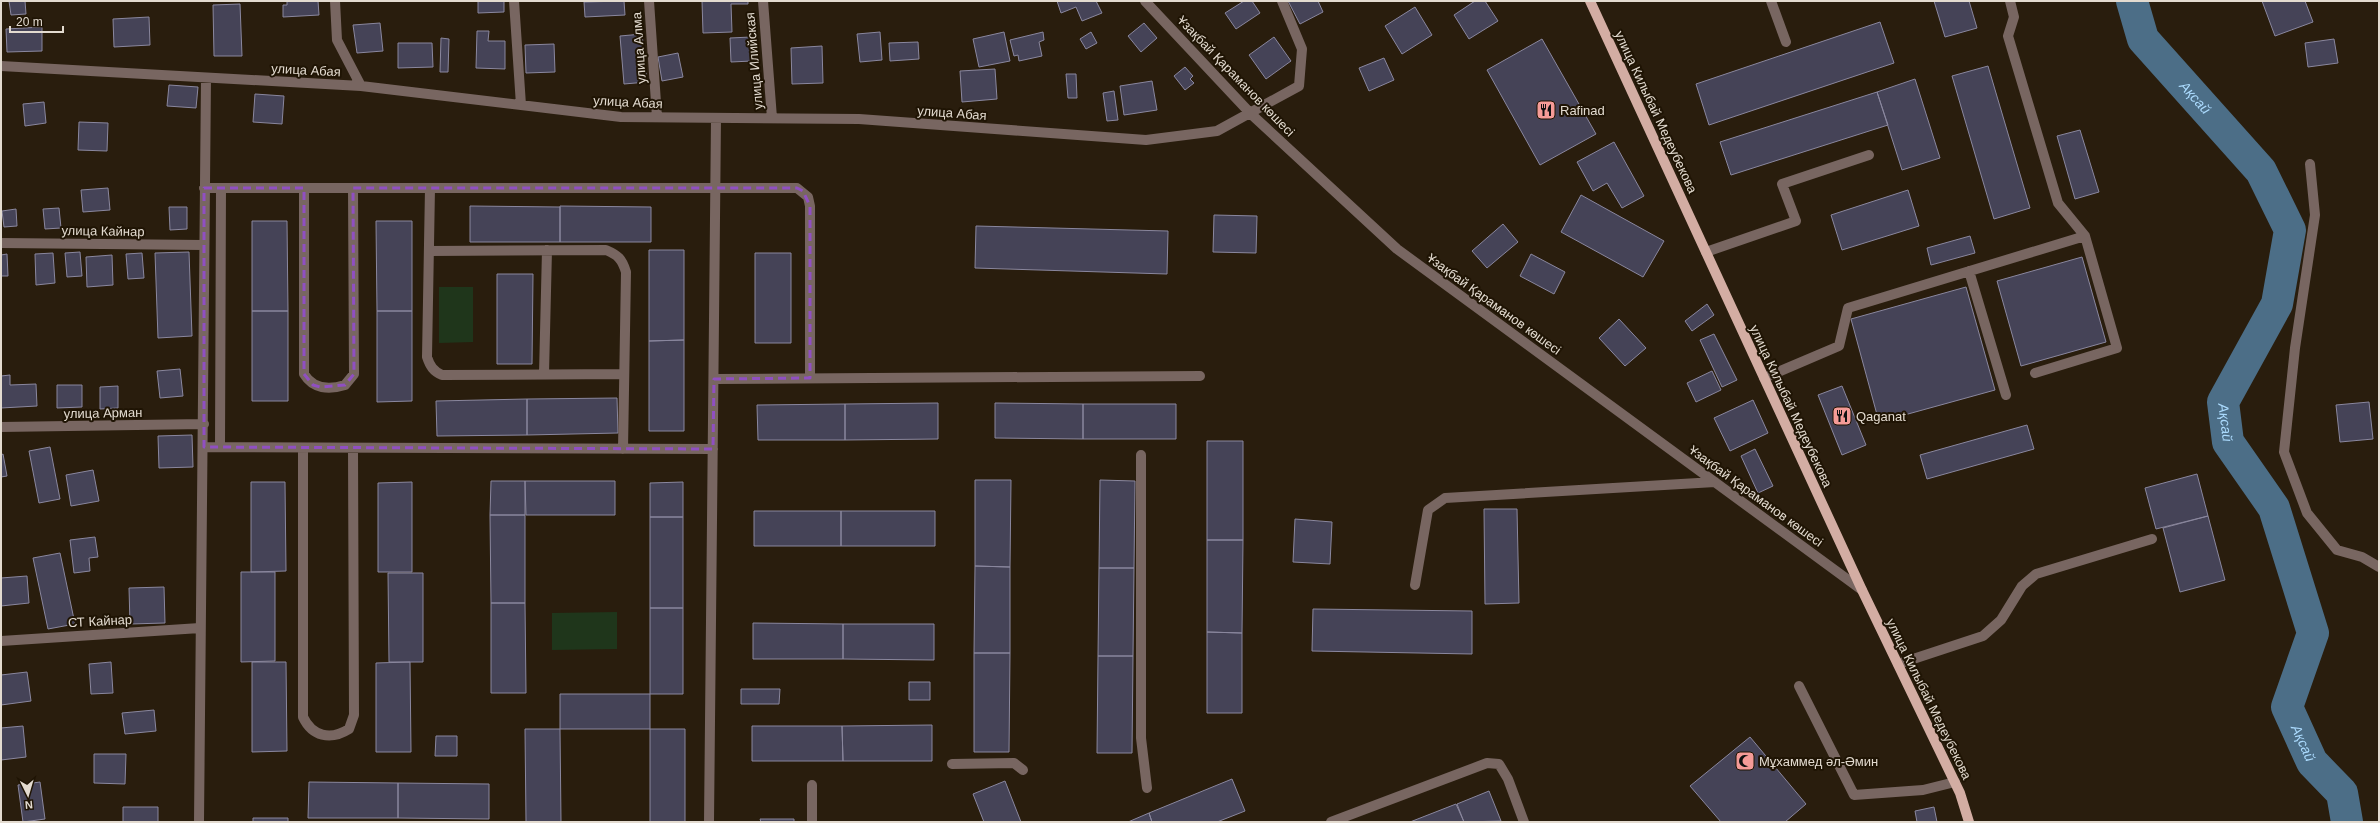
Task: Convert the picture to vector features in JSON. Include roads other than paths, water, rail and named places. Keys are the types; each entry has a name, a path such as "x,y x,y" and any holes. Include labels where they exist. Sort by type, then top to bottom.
{"main road":[{"name":"улица Килыбай Медеубекова","path":"1590,1 1862,590 1954,782 1969,822"}],"street":[{"path":"334,1 337,40 361,86"},
{"path":"514,1 521,105"},
{"name":"улица Алма","path":"648,1 657,117"},
{"name":"улица Илийская","path":"763,1 772,118"},
{"name":"Ұзақбай Қараманов көшесі","path":"1145,1 1251,114 1397,249 1862,590"},
{"name":"улица Абая","path":"1,66 361,86 621,117 859,119 1146,140 1217,131 1251,114 1300,86 1302,49 1282,1"},
{"path":"1771,1 1786,42"},
{"path":"2010,1 2014,17 2008,36 2058,203 2085,236 2117,348 2035,373"},
{"path":"199,822 200,628 204,447 204,188 206,78"},
{"path":"709,822 716,118"},
{"path":"1706,252 1796,221 1782,184 1869,155"},
{"path":"2310,164 2315,215 2295,348 2284,452 2307,513 2337,550 2362,556 2379,567"},
{"path":"204,188 797,188 808,197 810,378"},
{"path":"220,447 221,188"},
{"path":"304,188 304,374 313,385 320,387 345,385 354,374 353,188"},
{"path":"430,188 427,357 430,366 435,372 442,375 624,374"},
{"path":"1764,378 1839,346 1848,308 2085,236"},
{"name":"улица Кайнар","path":"1,242 204,245"},
{"path":"544,374 547,250"},
{"path":"429,251 606,250 617,255 622,261 626,272 624,449"},
{"path":"1969,271 2006,395"},
{"path":"714,379 1200,376"},
{"name":"улица Арман","path":"1,427 204,424"},
{"path":"204,447 713,449"},
{"path":"303,448 303,716 312,731 321,735 342,734 349,729 354,715 353,448"},
{"path":"1141,455 1140,738 1147,788"},
{"path":"1415,585 1428,510 1445,498 1715,482"},
{"path":"1898,664 1984,636 2001,620 2022,586 2036,574 2152,540"},
{"name":"СТ Кайнар","path":"1,640 200,628"},
{"path":"1799,686 1854,795 1923,790 1954,782"},
{"path":"952,764 1014,763 1023,770"},
{"path":"1331,822 1488,763 1499,764 1508,779 1524,822"},
{"path":"812,785 812,822"}],"waterway":[{"name":"Ақсай","path":"2132,1 2143,39 2261,171 2290,230 2277,304 2223,402 2228,442 2274,508 2313,633 2287,707 2312,762 2342,793 2347,822"}],"place":[{"name":"Rafinad","path":"1546,110"},
{"name":"Qaganat","path":"1842,416"},
{"name":"Мұхаммед әл-Әмин","path":"1745,761"}]}
